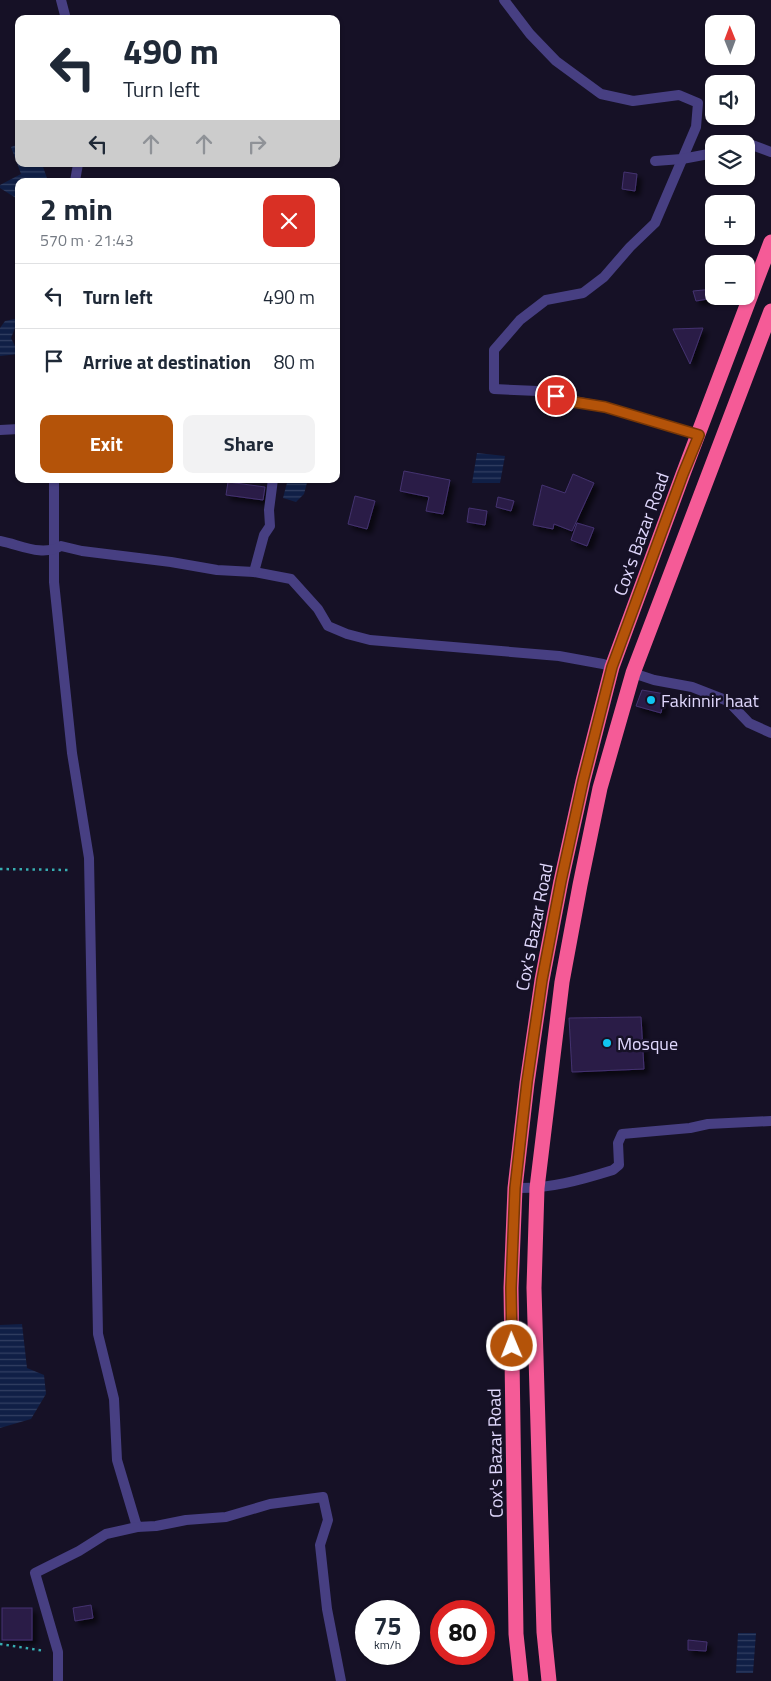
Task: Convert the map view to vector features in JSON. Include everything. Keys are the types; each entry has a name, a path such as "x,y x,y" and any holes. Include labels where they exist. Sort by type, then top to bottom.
{"highway":[{"name":"Cox's Bazar Road","path":"521,1681 516,1634 511,1288 515,1188 527,1082 542,980 583,781 612,667 771,242"},
{"name":"Cox's Bazar Road","path":"549,1681 544,1632 534,1288 536,1188 562,982 600,788 633,673 771,311"}],"street":[{"path":"61,0 65,15"},
{"path":"504,0 530,34 556,61 601,94 633,101 679,95 698,103 696,127 655,223 630,247 604,277 583,293 546,300 520,320 494,350 494,389 538,391 574,402 605,407 699,435"},
{"path":"755,146 771,152"},
{"path":"655,161 705,155"},
{"path":"0,430 15,428"},
{"path":"54,483 54,582 72,753 88,858 98,1334 114,1399 117,1460 137,1527"},
{"path":"254,572 264,535 270,526 269,510 272,483"},
{"path":"0,541 42,551 53,550 61,546 82,551 171,562 217,570 254,572 291,579 318,609 328,626 347,634 370,640 559,656 612,667"},
{"path":"633,673 654,680 692,687 728,702 749,723 771,733"},
{"path":"515,1188 536,1188 582,1180 613,1170 619,1165 618,1143 622,1134 690,1128 708,1124 771,1121"},
{"path":"58,1681 58,1652 34,1573 78,1551 106,1534 137,1527 156,1526 186,1520 226,1517 270,1504 323,1497 328,1520 320,1545 327,1609 341,1681"}],"path":[{"path":"0,869 68,870"},
{"path":"0,1644 58,1652"}],"water":[{"path":"15,146 15,158 11,147"},
{"path":"18,167 43,167 47,178 15,178 15,197 0,188 0,185 21,174"},
{"path":"15,319 15,328 11,338 15,346 15,354 0,356 0,328 5,321"},
{"path":"477,453 505,456 500,483 472,483"},
{"path":"287,483 307,483 304,494 296,502 283,498"},
{"path":"22,1324 27,1368 44,1375 46,1394 31,1419 0,1428 0,1325"},
{"path":"738,1633 756,1633 753,1673 736,1673"}],"building":[{"path":"624,172 637,174 635,191 622,189"},
{"path":"705,290 705,300 696,301 693,291"},
{"path":"703,328 690,364 673,329"},
{"path":"404,471 450,480 443,514 426,511 429,497 400,491"},
{"path":"573,474 594,483 572,531 554,524 553,529 533,525 542,485 565,493"},
{"path":"228,483 265,487 263,500 226,495"},
{"path":"355,496 375,501 367,529 348,524"},
{"path":"498,497 514,501 511,511 496,507"},
{"path":"469,508 487,511 485,525 467,522"},
{"path":"577,523 594,528 587,546 571,540"},
{"name":"Fakinnir haat","path":"642,690 665,694 661,713 636,706"},
{"name":"Mosque","path":"641,1017 644,1069 572,1072 569,1018"},
{"path":"91,1605 93,1618 75,1621 73,1608"},
{"path":"2,1608 32,1608 32,1640 2,1640"},
{"path":"688,1640 707,1642 706,1651 688,1650"}],"place":[{"name":"Fakinnir haat","path":"651,700"},
{"name":"Mosque","path":"607,1043"}],"route":[{"path":"512,1346 511,1288 515,1188 527,1082 542,980 561,881 583,781 612,667 699,435 605,407 574,402 556,396"}]}
